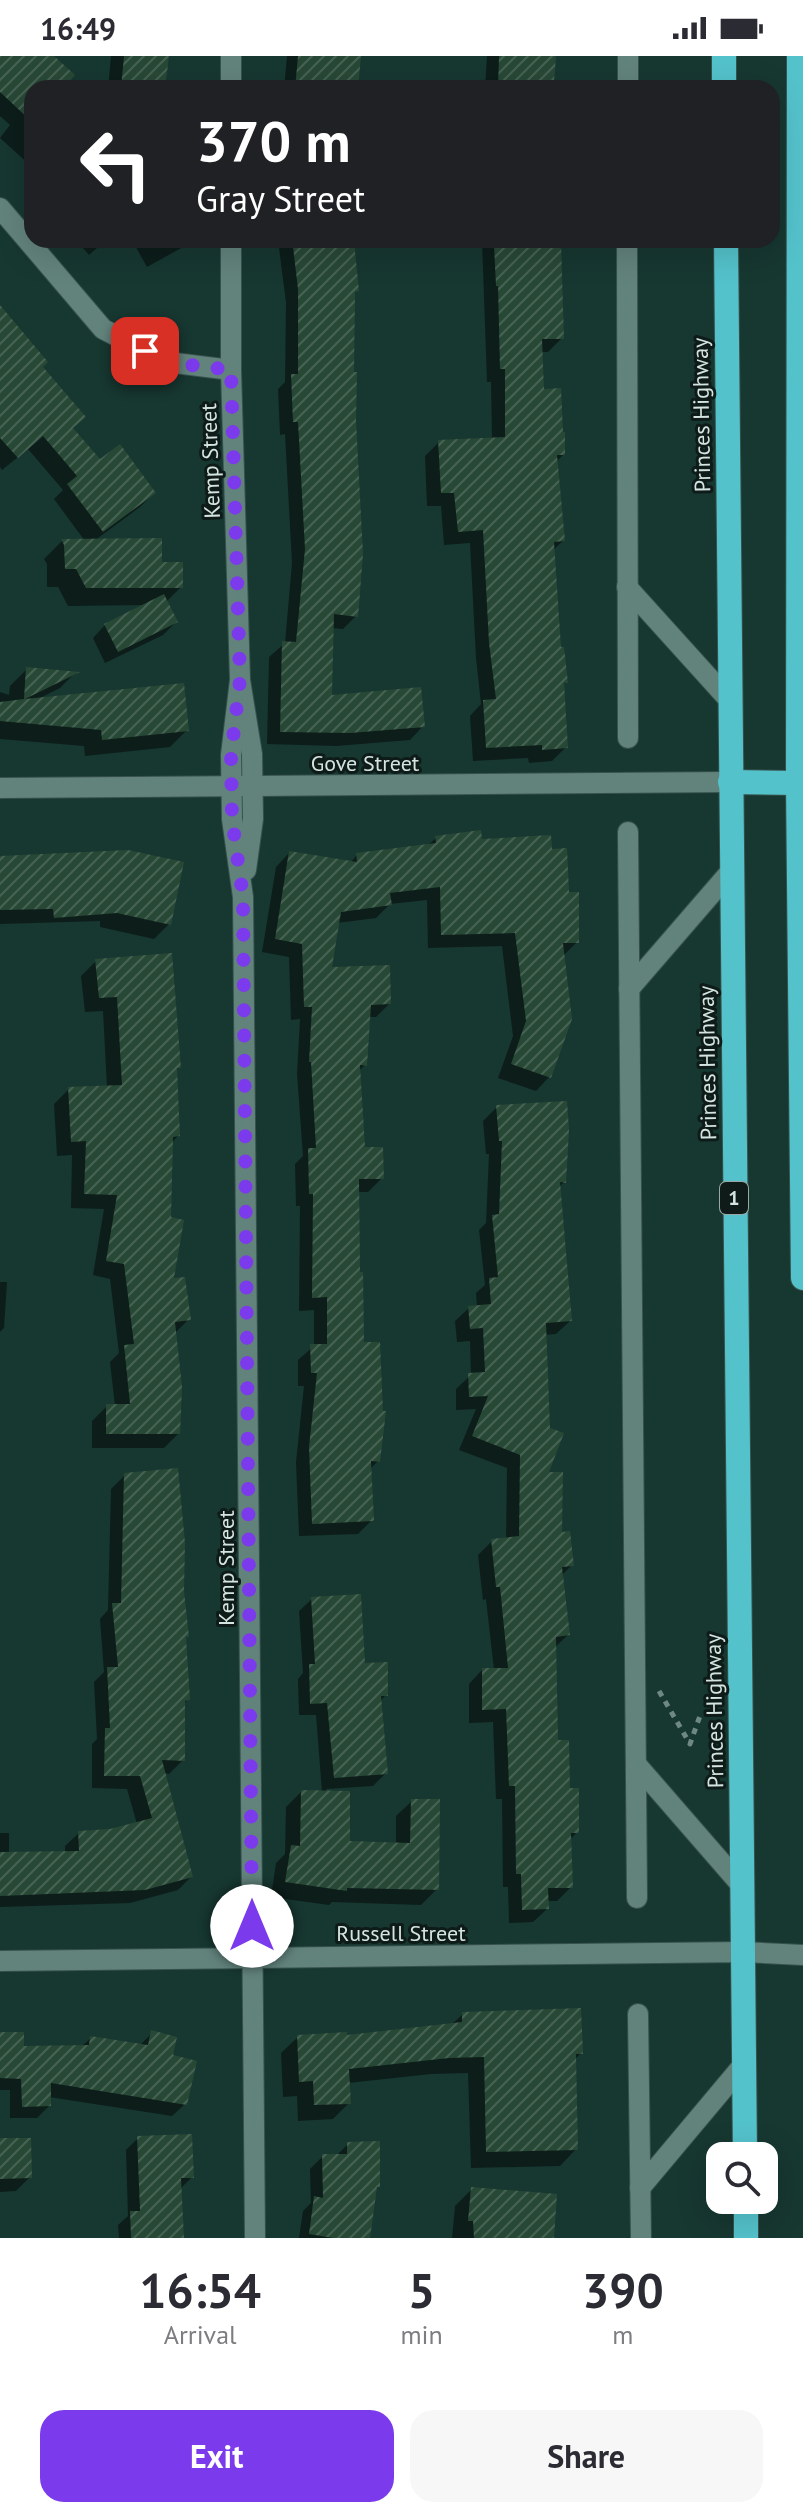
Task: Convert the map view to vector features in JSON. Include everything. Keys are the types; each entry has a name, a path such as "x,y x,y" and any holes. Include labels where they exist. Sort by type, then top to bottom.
{"highway":[{"path":"724,56 724,80"},
{"path":"799,56 803,1278"},
{"name":"Princes Highway","path":"726,248 745,2142"},
{"path":"730,782 800,783"},
{"path":"746,2214 746,2238"}],"street":[{"path":"231,56 231,80"},
{"path":"628,56 628,80"},
{"path":"0,208 24,236"},
{"path":"34,248 103,329 167,362 231,370"},
{"name":"Kemp Street","path":"231,248 231,370 240,680 231,755 253,819 243,897 255,2238"},
{"path":"627,248 628,738"},
{"path":"627,587 730,701"},
{"name":"Gove Street","path":"0,788 730,782"},
{"path":"628,832 637,1898"},
{"path":"629,989 731,871"},
{"path":"636,1764 742,1886"},
{"name":"Russell Street","path":"0,1961 743,1952 803,1955"},
{"path":"638,2014 641,2238"},
{"path":"640,2188 744,2064"}],"path":[{"path":"636,1690 660,1691 690,1744 701,1713"}],"building":[{"path":"0,56 54,56 75,75 70,80 24,80 24,114 0,92"},
{"path":"124,56 169,56 166,80 122,80"},
{"path":"298,56 361,56 359,80 296,80"},
{"path":"499,56 556,56 554,80 498,80"},
{"path":"293,248 355,248 359,291 355,292 354,372 357,372 356,420 363,554 358,617 334,614 332,695 421,687 425,727 350,733 280,732 282,641 296,642 305,549 298,422 293,422 291,374 298,374 298,289"},
{"path":"494,248 561,248 564,339 542,339 544,389 561,388 565,432 565,455 557,455 565,541 554,542 561,647 564,647 568,683 564,683 568,748 542,750 542,745 486,748 483,700 496,699 489,643 483,530 458,532 454,493 441,493 438,440 505,437 505,369 500,369"},
{"path":"0,305 48,362 43,367 86,417 73,428 100,459 120,444 156,493 103,532 67,484 77,476 43,436 18,458 0,438"},
{"path":"162,538 162,562 183,562 183,588 86,588 76,569 65,569 61,539"},
{"path":"164,594 178,622 118,652 104,624"},
{"path":"26,667 80,672 25,699 184,683 189,731 102,740 101,730 0,721 0,702 24,699"},
{"path":"481,830 482,839 551,835 552,849 567,848 569,892 579,892 579,943 563,943 572,1019 551,1078 511,1064 526,1021 515,933 441,935 440,887 390,893 392,905 341,912 332,967 390,965 391,1004 371,1005 367,1066 360,1065 365,1147 383,1147 384,1179 359,1179 360,1272 363,1272 364,1342 380,1342 383,1411 386,1411 380,1462 371,1461 374,1521 312,1524 309,1447 317,1373 311,1373 310,1344 327,1344 327,1297 312,1298 313,1194 309,1194 308,1148 316,1148 309,1062 312,1007 304,1007 302,944 275,939 289,851 357,862 356,853 436,843 435,836"},
{"path":"128,850 184,862 171,925 117,913 54,918 53,909 0,910 0,856"},
{"path":"172,953 181,1068 177,1068 180,1136 173,1137 171,1217 184,1220 174,1278 185,1277 191,1320 175,1322 182,1387 180,1434 106,1434 106,1404 130,1404 124,1345 134,1344 124,1264 106,1261 117,1195 84,1194 86,1141 71,1142 68,1087 122,1085 117,997 99,998 95,959"},
{"path":"567,1101 566,1183 560,1182 572,1321 546,1323 550,1428 564,1433 549,1472 563,1472 562,1532 570,1531 574,1566 562,1567 570,1635 556,1637 558,1740 569,1740 570,1788 579,1788 579,1833 571,1833 573,1888 548,1888 549,1909 522,1910 521,1874 516,1874 515,1786 509,1786 506,1709 482,1710 482,1668 508,1668 500,1587 496,1587 491,1539 519,1536 520,1455 472,1436 488,1396 469,1397 468,1373 485,1372 483,1328 470,1329 468,1306 491,1304 489,1278 498,1277 492,1215 499,1214 502,1141 499,1141 496,1105"},
{"path":"178,1468 185,1543 184,1591 189,1637 186,1637 190,1700 185,1701 185,1761 162,1760 193,1877 145,1890 0,1896 0,1852 79,1851 78,1831 110,1829 152,1818 140,1776 104,1776 105,1728 110,1728 107,1667 118,1667 112,1603 121,1603 124,1473"},
{"path":"361,1594 365,1663 388,1662 388,1696 381,1696 388,1774 334,1778 327,1703 310,1704 309,1664 315,1664 311,1597"},
{"path":"301,1790 350,1791 350,1841 410,1843 411,1799 440,1799 439,1890 347,1888 347,1891 285,1882 291,1845 300,1846"},
{"path":"581,2008 583,2054 576,2054 578,2150 486,2152 484,2057 349,2069 351,2104 314,2105 313,2081 299,2082 297,2035 347,2032 347,2035 462,2022 462,2012"},
{"path":"151,2030 177,2037 173,2055 197,2061 187,2105 51,2083 51,2106 22,2107 21,2079 0,2078 0,2032 24,2032 24,2046 89,2045 90,2036 148,2045"},
{"path":"192,2134 194,2178 181,2178 184,2238 131,2238 130,2211 140,2211 137,2136"},
{"path":"0,2138 31,2138 32,2178 0,2179"},
{"path":"380,2141 380,2187 377,2187 370,2238 333,2238 309,2234 314,2196 323,2198 322,2154 347,2154 347,2142"},
{"path":"471,2187 557,2194 554,2238 474,2238 473,2221 468,2221"}],"route":[{"path":"145,351 167,362 231,370 240,680 231,755 232,819 243,897 252,1926"}]}
